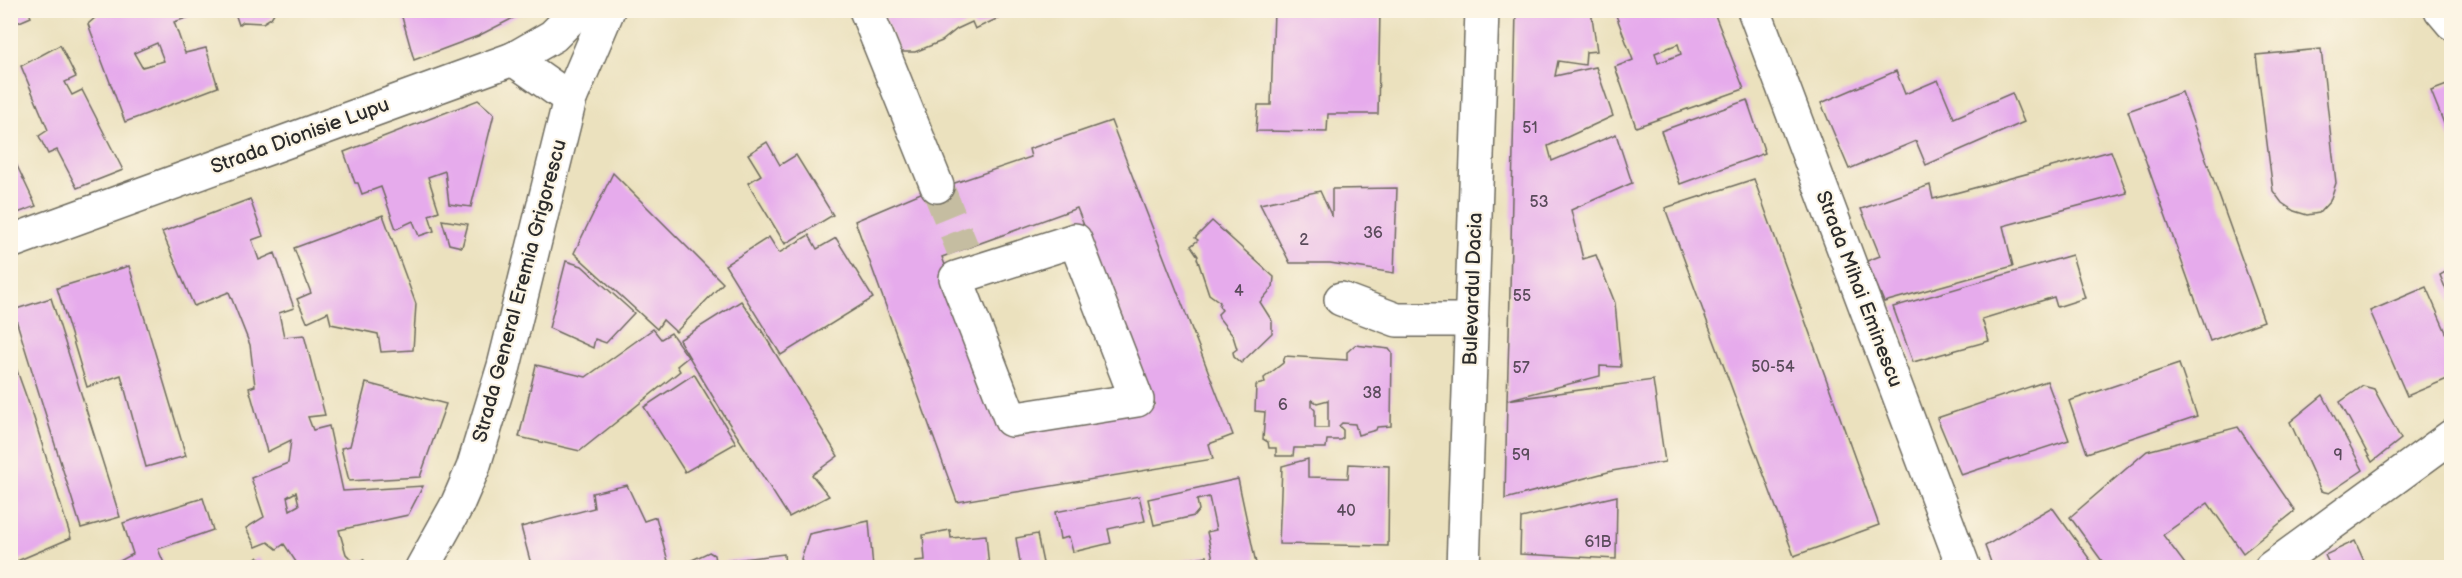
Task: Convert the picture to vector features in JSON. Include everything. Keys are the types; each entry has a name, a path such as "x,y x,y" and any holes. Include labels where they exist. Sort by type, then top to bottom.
{"street":[{"name":"Strada Dionisie Lupu","path":"10,242 513,59 553,36 579,10"},
{"name":"Strada General Eremia Grigorescu","path":"422,567 457,505 473,468 491,415 570,99 608,10"},
{"path":"866,10 938,186"},
{"name":"Bulevardul Dacia","path":"1464,567 1482,10"},
{"name":"Strada Mihai Eminescu","path":"1754,10 1965,567"},
{"path":"2441,10 2451,23"},
{"path":"513,59 570,99"},
{"path":"1075,240 1137,400 1011,420 956,278 967,261 1075,240"},
{"path":"1341,298 1396,320 1472,320"},
{"path":"2271,567 2451,436"}],"building":[{"path":"12,10 28,10 31,17 17,23"},
{"path":"104,10 194,10 196,15 174,22 185,53 206,48 218,87 125,122 88,24","holes":["157,43 164,61 142,67 134,53"]},
{"path":"234,10 276,10 271,18 263,23 243,22 239,25"},
{"path":"400,10 529,10 478,36 414,60"},
{"path":"882,10 1016,10 975,29 972,22 957,29 942,41 915,52 899,52"},
{"path":"1274,10 1380,10 1378,114 1328,114 1327,132 1256,131 1258,105 1271,105"},
{"path":"1516,10 1591,10 1597,51 1586,52 1585,65 1558,61 1555,76 1596,67 1613,116 1548,146 1552,161 1616,134 1632,183 1571,210 1583,259 1596,255 1615,303 1621,367 1600,366 1600,376 1507,400"},
{"path":"1614,10 1713,10 1744,89 1636,127 1615,67 1633,60","holes":["1678,44 1681,54 1658,63 1655,53"]},
{"path":"60,45 76,77 65,82 72,95 82,90 123,170 77,188 57,150 48,154 39,136 48,130 21,66"},
{"path":"2321,49 2336,183 2330,201 2319,213 2307,215 2294,211 2282,203 2273,191 2256,55"},
{"path":"1896,71 1905,94 1938,80 1954,118 2012,93 2024,122 1926,165 1916,141 1849,169 1821,103"},
{"path":"2452,83 2452,141 2451,141 2431,91"},
{"path":"2182,92 2264,321 2210,341 2128,111"},
{"path":"478,100 494,114 471,207 449,204 445,171 428,177 439,211 429,215 434,231 419,236 413,221 396,229 381,187 362,194 358,183 355,183 344,152"},
{"path":"1747,100 1765,153 1680,184 1661,131"},
{"path":"1111,121 1233,435 1209,444 1213,459 957,502 855,221 942,184 943,187 1031,157 1029,149","holes":["1077,208 1155,404 1006,427 942,257"]},
{"path":"767,142 780,165 796,155 833,215 785,244 748,183 761,175 748,154"},
{"path":"10,151 36,206 10,216"},
{"path":"2111,151 2127,193 2003,226 2013,266 1884,302 1867,261 1880,256 1861,209 1930,185 1933,199"},
{"path":"613,173 723,283 676,332 663,320 657,329 574,253"},
{"path":"1754,179 1879,525 1794,556 1665,208"},
{"path":"1397,188 1394,273 1330,263 1290,263 1260,204 1320,191 1332,217 1332,189"},
{"path":"250,199 263,236 252,240 259,260 275,253 294,308 279,313 284,337 304,335 325,415 308,417 313,430 329,426 343,491 423,486 408,515 339,530 346,554 356,564 363,559 370,568 300,568 284,544 277,549 268,542 256,547 246,528 264,517 251,478 288,463 291,440 267,452 249,388 255,386 250,345 229,292 194,306 162,232","holes":["296,492 299,505 290,510 287,497"]},
{"path":"383,215 416,304 413,350 381,352 378,334 331,324 328,312 307,322 297,299 311,293 294,248"},
{"path":"442,220 468,224 462,247 449,244"},
{"path":"1212,221 1274,277 1273,287 1260,302 1272,321 1272,333 1241,363 1234,357 1233,352 1237,349 1233,336 1219,318 1218,314 1222,310 1219,306 1220,302 1209,294 1198,256 1191,246 1198,240 1195,238"},
{"path":"809,235 817,249 836,238 873,298 781,355 725,265 769,237 779,253"},
{"path":"2072,255 2085,298 2057,307 2054,297 1982,319 1989,341 1913,362 1893,307"},
{"path":"566,261 582,266 634,313 606,343 595,339 593,348 549,328"},
{"path":"129,266 186,456 146,467 121,375 87,387 57,288"},
{"path":"2452,268 2452,302 2451,302 2440,275"},
{"path":"2426,287 2452,346 2452,377 2407,396 2370,311"},
{"path":"51,298 120,517 81,528 13,310"},
{"path":"741,301 838,456 812,475 829,496 789,517 679,340"},
{"path":"653,329 661,339 671,333 688,357 677,366 680,371 580,451 519,437 536,365 586,377"},
{"path":"1355,345 1389,349 1392,353 1391,426 1377,427 1376,430 1358,435 1355,424 1342,423 1339,426 1343,430 1343,438 1327,440 1326,448 1294,448 1293,456 1276,456 1276,448 1269,448 1268,442 1263,439 1265,412 1255,411 1256,385 1265,383 1264,378 1283,363 1285,356 1347,360 1347,352","holes":["1312,400 1317,403 1328,400 1328,428 1315,428 1315,410 1312,407"]},
{"path":"11,354 34,418 71,538 10,564"},
{"path":"2179,364 2197,416 2087,453 2069,401"},
{"path":"694,374 736,443 685,472 644,407"},
{"path":"1653,380 1665,462 1612,471 1505,499 1507,400"},
{"path":"2047,381 2069,440 1961,475 1937,418"},
{"path":"366,383 446,404 420,477 349,481 341,448 350,446"},
{"path":"2363,386 2374,389 2401,439 2372,462 2340,402"},
{"path":"2323,395 2363,470 2329,493 2321,491 2290,422"},
{"path":"2238,427 2295,511 2243,553 2208,503 2163,535 2188,568 2107,568 2070,517 2147,451"},
{"path":"1308,459 1308,477 1348,478 1349,464 1389,466 1388,546 1279,544 1282,466"},
{"path":"1238,479 1257,568 1215,568 1207,532 1216,530 1209,497 1197,500 1199,510 1194,516 1154,525 1148,499"},
{"path":"627,485 644,521 656,517 668,561 651,568 532,568 521,527 594,508 592,493"},
{"path":"1139,496 1145,521 1108,529 1111,543 1073,552 1069,537 1060,539 1055,512"},
{"path":"1617,496 1616,559 1520,554 1521,518"},
{"path":"203,498 213,530 158,549 166,568 107,568 133,554 123,523"},
{"path":"2052,507 2096,568 1993,568 1985,546"},
{"path":"869,521 873,568 804,568 801,559 809,534"},
{"path":"950,530 951,538 986,535 989,568 916,568 915,561 925,560 923,535"},
{"path":"1037,534 1044,568 1021,568 1016,538"},
{"path":"2355,541 2367,568 2331,568 2325,555"},
{"path":"709,552 714,555 716,568 675,568"},
{"path":"784,554 785,568 727,568 726,561"},
{"path":"1207,556 1209,568 1154,568 1154,566"},
{"path":"258,557 266,568 245,568"}],"tunnel":[{"path":"937,186 963,250"}]}
